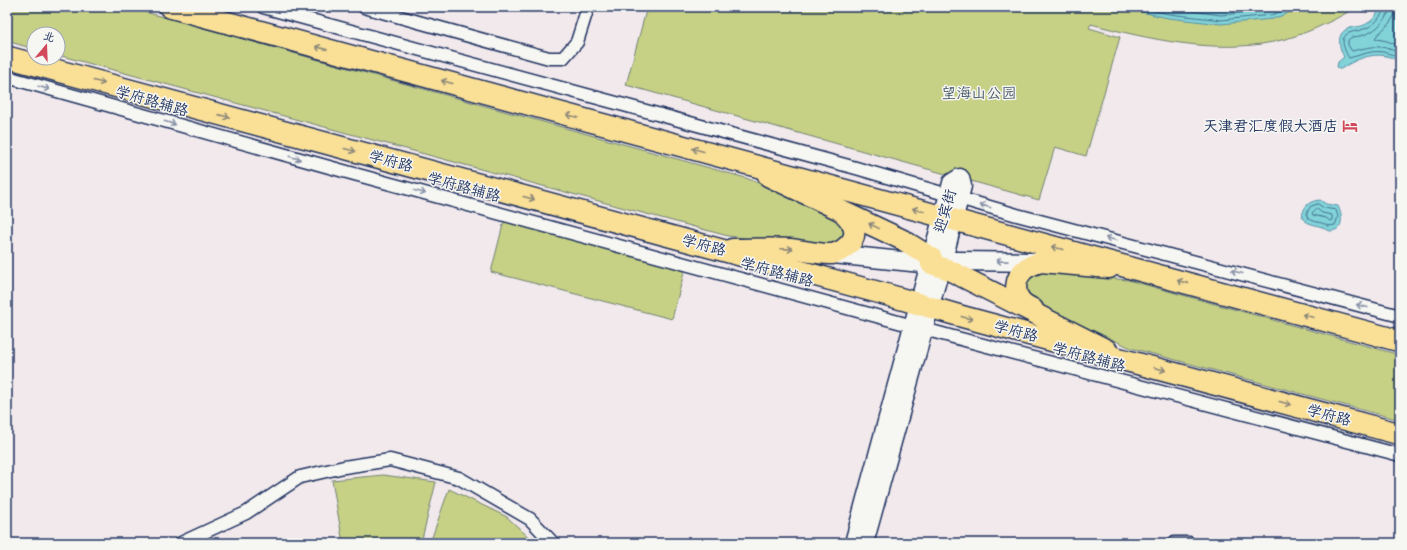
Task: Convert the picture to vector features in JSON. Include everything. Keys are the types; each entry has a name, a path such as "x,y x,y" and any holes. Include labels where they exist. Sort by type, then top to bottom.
{"highway":[{"path":"170,7 1400,340"},
{"name":"学府路","path":"7,56 1400,434"}],"main road":[{"path":"735,160 839,208 903,240 937,262 1129,361"},
{"name":"迎宾街","path":"864,543 918,327 954,197"},
{"path":"833,254 844,249 850,244 854,236 854,230 849,218 839,208"},
{"path":"720,250 788,249 937,262 1041,262 1149,272"},
{"path":"1041,262 1024,270 1019,276 1016,283 1017,292 1021,301 1048,320"},
{"name":"迎宾街","path":"854,543 918,327"}],"street":[{"path":"263,7 856,168 954,197 1400,316"},
{"path":"364,7 549,58 563,58 576,42 588,7"},
{"name":"学府路辅路","path":"7,77 354,174 918,327 1400,455"},
{"path":"181,543 246,513 300,477 344,467 390,460 459,478 530,519 553,543"},
{"path":"1174,543 1189,543"}],"green space":[{"path":"7,7 127,7 746,178 841,217 850,235 829,249 728,236 66,57 66,26 26,26 26,47 7,41"},
{"name":"望海山公园","path":"647,7 1357,7 1327,23 1295,36 1273,42 1251,45 1205,46 1181,43 1135,35 1091,24 1089,28 1120,37 1086,156 1055,147 1039,200 626,85"},
{"path":"504,221 685,269 672,319 491,272"},
{"path":"1043,272 1128,280 1400,355 1400,420 1131,348 1029,301 1026,290 1026,282 1033,273"},
{"path":"383,475 436,482 421,543 343,543 332,480"},
{"path":"449,489 507,517 535,543 430,543"}],"water":[{"path":"1119,7 1304,7 1273,19 1221,24 1168,18"},
{"path":"1383,7 1400,7 1400,63 1393,58 1378,55 1355,61 1341,69 1337,67 1338,62 1344,57 1340,45 1340,37 1342,33 1350,28 1365,25 1372,20"},
{"path":"1320,200 1326,204 1338,206 1341,213 1339,228 1331,231 1308,223 1302,218 1305,208 1309,203"}],"place":[{"name":"天津君汇度假大酒店","path":"1350,126"}]}
